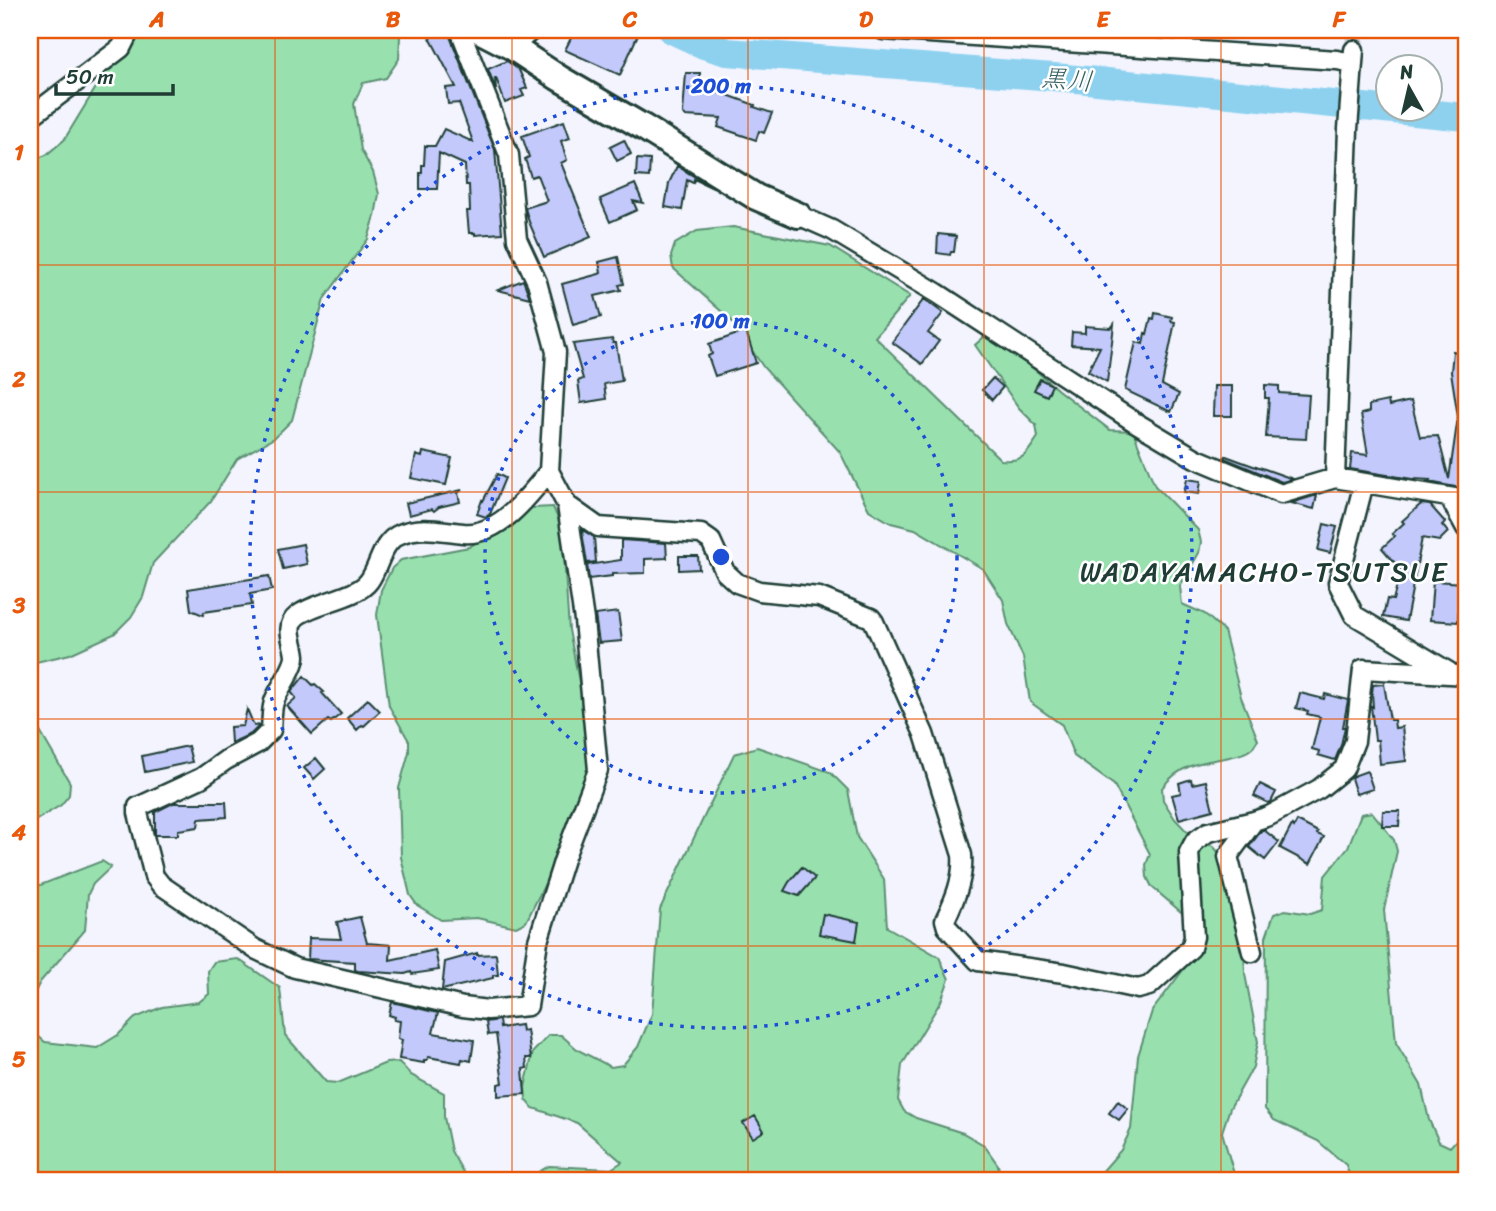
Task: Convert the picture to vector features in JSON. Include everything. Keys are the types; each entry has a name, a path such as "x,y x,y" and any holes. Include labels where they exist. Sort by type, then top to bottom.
{"street":[{"path":"30,117 121,48 130,30"},
{"path":"460,30 509,155 517,239 537,282 555,352 550,471 567,505 584,620 598,770 564,859 538,941 528,1006 488,1010 463,1007 295,968 255,949 161,885 154,876 138,807 201,778 226,760 258,743 271,730 274,702 295,658 290,628 295,618 368,583 388,541 398,534 435,528 466,534 484,531 520,507 550,471"},
{"path":"479,30 512,47 756,197 832,230 937,293 1133,421 1195,457 1281,494 1335,478 1458,498 1466,528"},
{"path":"512,47 532,30"},
{"path":"883,30 1309,58 1353,57 1335,478"},
{"path":"1364,483 1338,583 1353,615 1459,675"},
{"path":"567,505 598,527 701,534 710,541 725,572 737,583 759,591 819,597 871,618 924,734 962,855 961,879 945,920 947,927 978,961 1064,973 1138,989 1149,986 1191,948 1194,937 1189,852 1195,841 1208,832 1269,816 1319,789 1344,769 1355,741 1363,669 1459,675"},
{"path":"1252,952 1228,856 1254,821"}],"green space":[{"path":"131,30 397,30 400,36 399,59 386,78 363,83 354,104 361,150 373,172 379,194 368,239 324,299 292,420 274,438 237,459 211,501 153,563 143,597 131,617 114,634 70,654 36,662 30,697 30,161 46,155 64,140"},
{"path":"733,227 830,246 910,296 875,337 1001,460 1015,460 1024,456 1038,437 1036,425 1019,408 975,345 985,336 998,337 1058,390 1110,430 1133,431 1155,486 1198,530 1201,542 1199,553 1180,586 1182,604 1205,614 1224,631 1241,697 1258,740 1245,753 1198,763 1182,770 1162,788 1163,800 1175,819 1194,839 1213,846 1221,855 1243,925 1245,974 1258,1042 1253,1067 1230,1108 1222,1132 1236,1181 1094,1181 1121,1150 1131,1129 1138,1056 1152,1011 1196,953 1188,918 1152,887 1147,877 1146,865 1150,854 1114,785 1074,756 1062,725 1030,702 1023,657 1008,624 1003,600 983,569 915,529 891,523 869,510 840,452 764,368 731,320 673,268 671,256 675,244 697,231"},
{"path":"553,507 562,528 569,630 580,687 595,732 599,756 571,831 526,922 516,927 477,918 441,920 417,905 410,895 401,857 399,788 409,752 409,741 389,706 377,615 381,590 392,568 401,560 469,547 532,508"},
{"path":"30,700 35,723 70,783 69,795 61,805 30,824"},
{"path":"757,747 830,772 848,790 857,837 884,879 887,927 939,957 949,979 941,1001 902,1065 898,1100 904,1111 916,1118 963,1133 984,1145 998,1165 1001,1181 523,1181 549,1166 611,1169 622,1162 577,1123 533,1108 526,1099 525,1087 533,1052 549,1035 561,1035 578,1050 611,1067 623,1065 638,1047 652,1014 660,909 734,754"},
{"path":"1372,812 1394,840 1397,851 1384,910 1396,1043 1421,1085 1429,1120 1439,1142 1450,1147 1466,1125 1466,1181 1350,1181 1346,1165 1318,1141 1274,1120 1265,1109 1266,937 1274,914 1285,910 1310,914 1322,910 1325,876 1348,847 1361,814"},
{"path":"102,861 111,867 93,884 88,894 85,930 40,982 30,1002 30,886 33,888"},
{"path":"238,959 280,988 285,1035 326,1082 338,1083 386,1063 399,1062 411,1075 444,1093 444,1117 451,1151 468,1181 30,1181 30,1029 45,1042 97,1048 118,1035 135,1018 162,1007 199,1002 209,994 208,971 214,962"}],"building":[{"path":"444,30 446,35 449,34 495,150 502,233 469,233 469,185 466,185 465,165 439,153 437,189 420,189 425,146 435,146 444,129 473,142 459,103 448,104 446,88 456,87 428,34"},
{"path":"575,30 640,30 620,75 565,50"},
{"path":"507,61 519,70 527,88 521,90 524,96 505,103 496,78 496,90 488,69"},
{"path":"686,73 700,73 700,92 722,93 772,113 764,133 759,131 756,140 718,127 721,118 685,116"},
{"path":"564,121 570,138 561,141 567,160 561,163 591,237 544,257 525,208 547,201 537,175 531,177 525,159 529,157 522,136"},
{"path":"624,140 631,154 617,161 610,147"},
{"path":"637,159 650,160 649,177 636,176"},
{"path":"677,166 713,188 694,179 693,183 687,180 682,210 665,207 669,183"},
{"path":"635,184 643,203 633,201 637,210 610,222 600,199"},
{"path":"938,234 956,236 954,252 950,255 937,253"},
{"path":"618,257 624,284 619,285 621,290 595,296 601,317 573,325 562,284 599,274 599,262"},
{"path":"523,280 530,298 498,290"},
{"path":"924,299 943,313 928,333 939,341 922,364 892,342"},
{"path":"1155,313 1172,317 1171,321 1175,322 1162,385 1179,394 1171,412 1125,390 1136,342 1143,344 1145,333 1147,334"},
{"path":"1114,324 1107,382 1088,371 1100,347 1071,345 1072,332 1085,333 1085,326 1111,328"},
{"path":"746,331 756,363 715,376 708,356 712,354 709,344"},
{"path":"612,339 613,343 616,343 622,381 604,384 606,399 581,403 578,381 583,379 573,344"},
{"path":"1453,351 1466,354 1466,489 1429,482 1430,480 1350,469 1352,453 1368,455 1361,414 1369,412 1369,405 1388,401 1389,406 1411,401 1420,437 1438,436 1449,479 1458,417 1451,372"},
{"path":"993,378 1003,387 992,400 982,390"},
{"path":"1040,379 1052,385 1047,396 1034,390"},
{"path":"1265,385 1279,386 1279,393 1309,395 1306,439 1266,437 1269,398 1265,398"},
{"path":"1214,386 1232,386 1232,416 1213,416"},
{"path":"423,452 452,458 446,485 411,478 416,455 422,457"},
{"path":"1226,456 1293,479 1282,482 1224,458"},
{"path":"497,474 505,478 490,514 486,517 477,514 482,500"},
{"path":"1187,479 1201,481 1199,494 1184,492"},
{"path":"462,490 458,493 460,502 439,507 434,511 432,509 409,515 406,503"},
{"path":"1317,495 1314,509 1291,503"},
{"path":"1421,504 1430,505 1445,522 1442,525 1448,532 1439,541 1422,538 1406,621 1383,617 1387,599 1393,600 1401,570 1382,548 1395,536 1392,534 1404,523 1402,521"},
{"path":"1324,524 1337,527 1330,553 1318,550"},
{"path":"584,531 594,537 596,562 587,563"},
{"path":"621,540 666,543 667,558 645,559 645,573 612,574 589,579 587,565 621,560"},
{"path":"303,544 307,564 283,569 278,549"},
{"path":"679,556 698,556 699,569 679,570"},
{"path":"269,576 272,590 250,594 252,605 204,612 203,615 191,610 188,589"},
{"path":"1433,581 1464,583 1458,622 1430,620"},
{"path":"618,612 622,641 599,643 595,615"},
{"path":"304,676 324,692 322,693 341,714 331,722 328,720 312,734 287,706 296,698 291,692"},
{"path":"1384,684 1390,720 1394,720 1395,728 1402,727 1406,761 1380,764 1371,706 1373,707 1373,685"},
{"path":"1300,693 1324,699 1325,694 1348,700 1345,727 1335,760 1318,755 1319,751 1312,749 1320,717 1296,708"},
{"path":"368,699 380,711 357,730 347,718"},
{"path":"247,709 254,726 260,725 251,734 231,743 230,727 243,726"},
{"path":"188,746 192,762 145,772 142,756"},
{"path":"316,758 325,769 314,779 304,768"},
{"path":"1367,771 1373,789 1356,794 1351,778"},
{"path":"1191,779 1192,784 1206,781 1213,810 1179,819 1172,795 1181,793 1179,783"},
{"path":"1260,784 1276,792 1271,802 1254,796"},
{"path":"226,802 227,817 199,819 198,827 178,830 178,835 155,835 155,812 173,803"},
{"path":"1383,811 1400,811 1399,826 1382,826"},
{"path":"1297,821 1324,837 1310,864 1280,848"},
{"path":"1264,830 1279,842 1265,860 1249,847"},
{"path":"802,867 815,878 799,896 784,891 789,882"},
{"path":"823,914 859,922 856,941 819,934"},
{"path":"360,917 367,943 391,945 390,960 435,950 439,970 412,974 358,971 355,970 355,962 308,959 309,938 341,939 337,922"},
{"path":"477,953 496,954 498,975 442,990 445,962"},
{"path":"392,1002 438,1013 433,1033 474,1040 471,1061 462,1059 461,1063 428,1057 424,1063 399,1059 402,1040 398,1039 400,1021 389,1015"},
{"path":"499,1020 500,1028 521,1025 522,1031 527,1030 531,1058 526,1058 527,1068 523,1069 525,1094 498,1096 498,1084 503,1083 496,1034 488,1035 486,1022"},
{"path":"1118,1101 1128,1109 1119,1120 1109,1113"},
{"path":"755,1116 764,1131 753,1138 743,1123"}],"waterway":[{"name":"黒川","path":"672,30 727,52 1066,78 1466,117"}],"tunnel":[{"path":"1354,50 1355,30"}],"district":[{"name":"WADAYAMACHO-TSUTSUE","path":"1264,571"}]}
